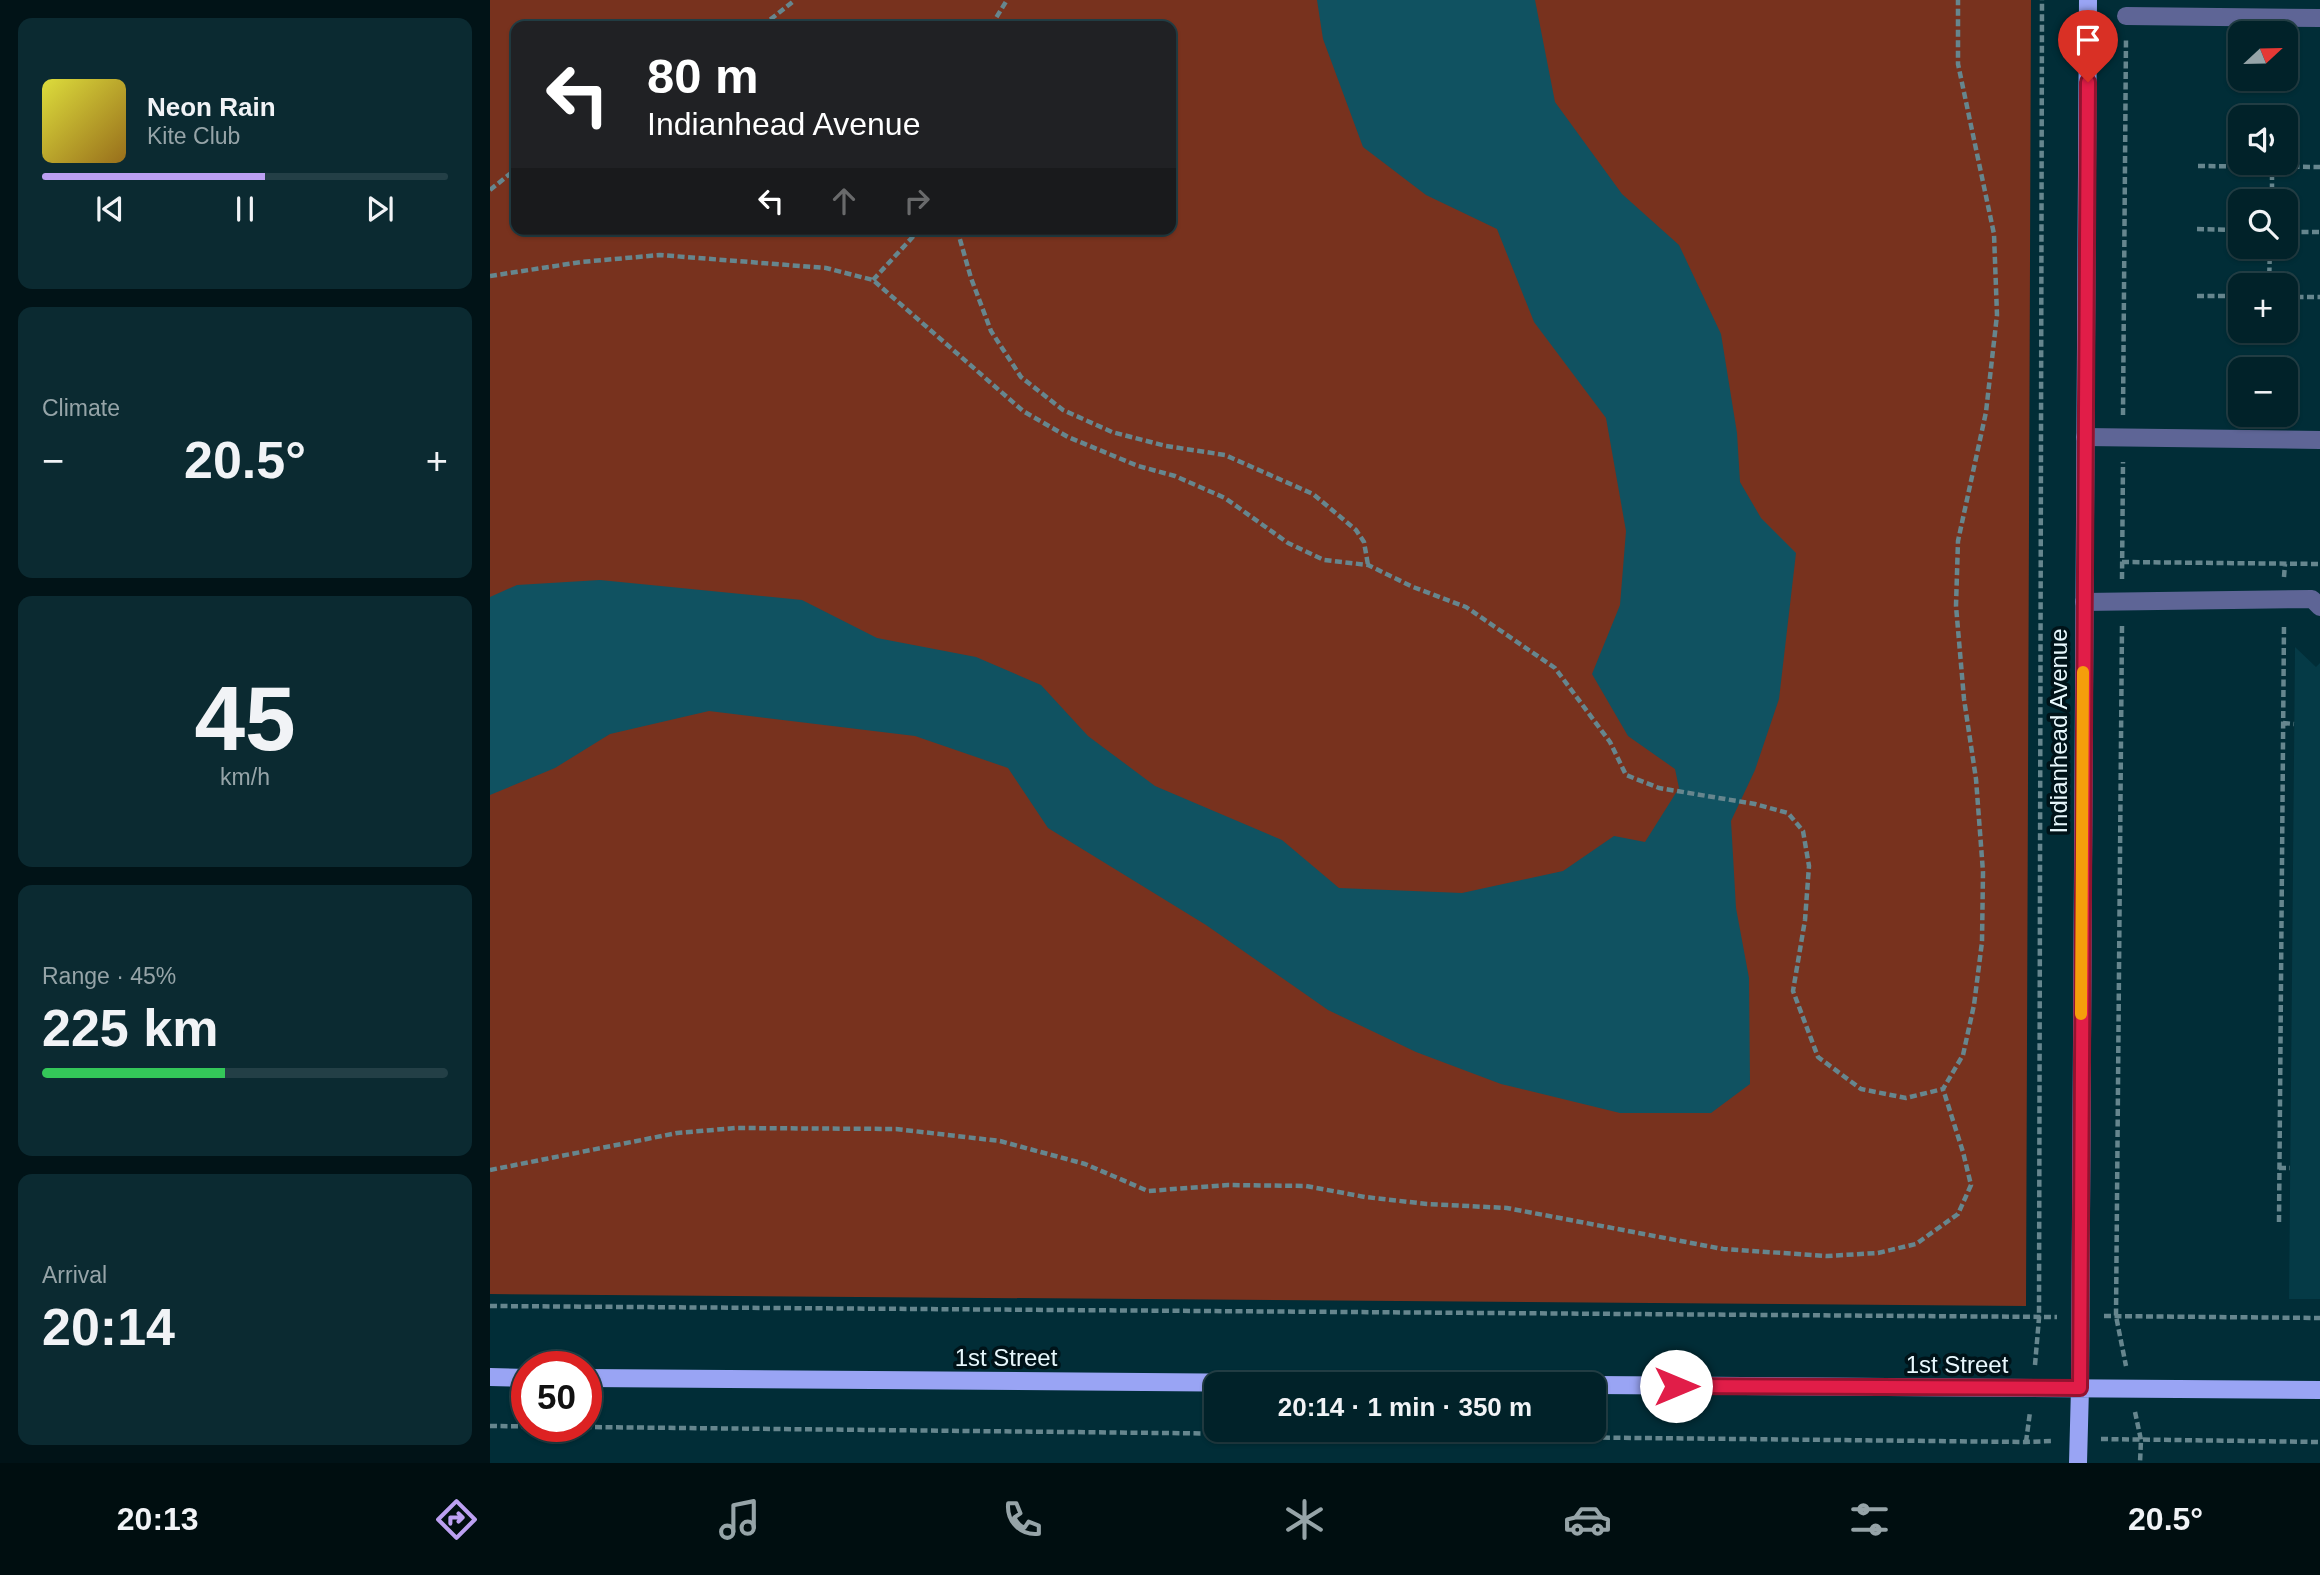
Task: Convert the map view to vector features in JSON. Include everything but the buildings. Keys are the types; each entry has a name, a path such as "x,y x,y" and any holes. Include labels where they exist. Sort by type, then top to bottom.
{"main road":[{"name":"Indianhead Avenue","path":"2078,1463 2088,0"},
{"path":"490,1377 511,1378"},
{"name":"1st Street","path":"602,1378 1204,1382"},
{"name":"1st Street","path":"1606,1385 2320,1390"}],"lane":[{"path":"2126,16 2320,18"},
{"path":"2085,437 2320,440"},
{"path":"2084,602 2312,599 2320,607"}],"path":[{"path":"768,21 795,0"},
{"path":"994,21 1007,0"},
{"path":"490,276 581,262 660,255 826,268 873,281 1023,411 1068,437 1138,466 1175,476 1225,498 1288,543 1324,560 1368,565 1413,587 1466,607 1555,668 1610,742 1626,775 1659,788 1755,804 1788,813 1803,831 1809,866 1805,920 1793,991 1818,1057 1861,1089 1906,1098 1943,1089 1963,1055 1974,1005 1982,942 1983,872 1976,779 1964,699 1956,593 1958,541 1986,412 1997,315 1994,234 1958,64 1958,0"},
{"path":"2039,1318 2042,0"},
{"path":"2116,1316 2126,16"},
{"path":"2198,166 2228,166"},
{"path":"2298,167 2320,167"},
{"path":"490,190 511,173"},
{"path":"2197,229 2228,230"},
{"path":"2298,232 2320,232"},
{"path":"873,281 915,235"},
{"path":"959,235 991,331 1021,376 1063,410 1112,432 1166,446 1225,455 1313,494 1356,530 1364,542 1368,565"},
{"path":"2197,296 2228,296"},
{"path":"2298,297 2320,297"},
{"path":"2122,562 2320,564"},
{"path":"2278,1222 2285,564"},
{"path":"2283,723 2294,724"},
{"path":"490,1170 677,1133 736,1128 896,1129 1000,1141 1085,1164 1148,1191 1228,1185 1306,1186 1427,1204 1507,1208 1723,1249 1827,1256 1878,1253 1916,1244 1958,1214 1971,1185 1964,1152 1943,1089"},
{"path":"2279,1168 2290,1168"},
{"path":"490,1306 2320,1318"},
{"path":"490,1426 2012,1442 2078,1439 2320,1441"},
{"path":"2140,1463 2141,1440"}],"shaded area":[{"path":"490,0 2031,0 2026,1306 490,1294"},
{"path":"1317,0 1535,0 1555,102 1622,194 1679,245 1721,334 1737,433 1740,482 1761,518 1796,553 1779,699 1755,770 1731,821 1736,908 1749,978 1750,1084 1711,1113 1620,1113 1501,1084 1416,1052 1328,1010 1206,925 1048,828 1008,768 915,736 709,711 610,734 555,768 490,795 490,597 517,585 600,580 802,600 877,638 976,657 1041,685 1088,736 1155,786 1282,840 1339,888 1462,893 1563,871 1614,836 1645,842 1679,788 1675,769 1628,736 1592,674 1620,605 1626,531 1606,418 1534,322 1497,229 1426,195 1363,147 1323,39"},
{"path":"2295,647 2316,667 2320,663 2320,1299 2289,1299"}],"slow traffic":[{"path":"2081,1014 2083,672"}],"route":[{"path":"1676,1386 2080,1388 2088,82"}]}
